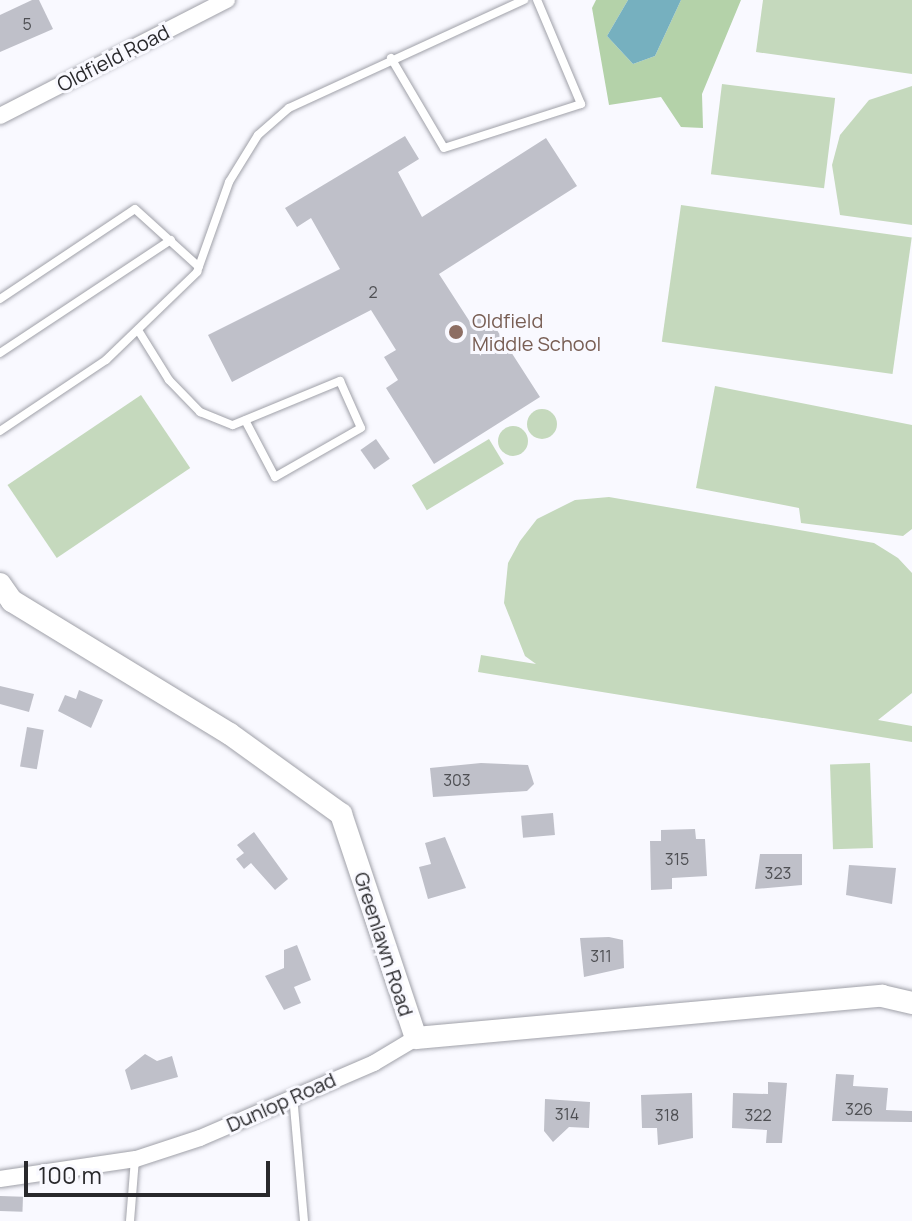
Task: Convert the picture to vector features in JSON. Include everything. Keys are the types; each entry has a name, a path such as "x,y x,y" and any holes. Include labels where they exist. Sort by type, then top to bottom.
{"main road":[{"name":"Greenlawn Road","path":"0,584 12,601 230,734 341,814 416,1038 882,996 912,1003"}],"street":[{"name":"Oldfield Road","path":"0,116 227,0"},
{"name":"Dunlop Road","path":"0,1179 136,1159 200,1138 293,1095 374,1063 416,1038"}],"lane":[{"path":"0,431 138,330 199,267 229,182 258,135 289,108 391,58 524,0"},
{"path":"391,58 444,148 581,104 537,0"},
{"path":"0,299 135,209 199,267"},
{"path":"0,353 171,240"},
{"path":"138,330 169,380 200,412 233,425 245,420 340,381 361,428 275,477 245,420"},
{"path":"293,1095 304,1221"},
{"path":"130,1221 136,1159"}],"green space":[{"path":"596,0 628,0 607,36 633,64 655,56 681,0 741,0 702,94 703,128 681,127 661,97 609,105 592,8"},
{"path":"763,0 912,0 912,74 756,52"},
{"path":"722,84 835,98 824,188 711,174"},
{"path":"912,86 912,225 840,215 832,165 840,135 869,100"},
{"path":"681,205 912,237 893,374 662,342"},
{"path":"715,386 912,425 912,529 903,536 801,523 799,508 696,488"},
{"path":"141,395 190,468 57,558 8,485"},
{"path":"542,409 553,413 557,424 553,435 542,439 531,435 527,424 531,413"},
{"path":"513,426 524,430 528,441 524,452 513,456 502,452 498,441 502,430"},
{"path":"489,439 504,464 427,510 412,485"},
{"path":"609,497 874,543 898,558 912,573 912,693 878,720 912,726 912,742 478,672 481,655 536,664 525,656 504,603 508,563 520,541 537,519 575,500"},
{"path":"870,763 873,848 833,849 830,764"}],"water":[{"path":"628,0 681,0 655,56 633,64 607,36"}],"building":[{"path":"32,0 39,0 53,29 0,52 0,15"},
{"path":"405,136 419,159 398,172 422,217 546,138 577,186 439,274 470,322 479,317 486,328 493,324 540,397 434,464 386,388 398,380 384,357 396,350 371,310 232,382 208,335 340,269 311,218 297,227 285,208"},
{"path":"376,439 390,459 374,470 360,450"},
{"path":"0,686 34,694 29,712 0,704"},
{"path":"79,690 103,700 91,728 58,711 65,695 76,699"},
{"path":"27,727 44,730 37,769 20,766"},
{"path":"481,763 528,765 534,784 527,791 433,797 430,768"},
{"path":"553,813 555,835 523,838 521,816"},
{"path":"695,829 696,839 705,839 707,876 672,878 672,889 651,890 650,841 661,841 661,830"},
{"path":"254,832 288,879 275,890 251,863 244,869 236,859 244,853 237,845"},
{"path":"445,837 466,888 428,899 419,867 431,864 425,843"},
{"path":"760,854 802,854 802,885 755,889"},
{"path":"849,865 896,868 892,904 846,895"},
{"path":"580,938 623,940 624,968 584,977"},
{"path":"297,945 311,980 294,987 301,1003 284,1010 265,976 284,968 284,950"},
{"path":"145,1054 157,1061 172,1056 178,1077 131,1090 125,1070"},
{"path":"836,1074 854,1075 853,1086 888,1088 886,1110 912,1111 912,1122 832,1121"},
{"path":"768,1082 787,1083 782,1143 766,1143 767,1130 732,1128 733,1093 768,1094"},
{"path":"692,1093 693,1138 658,1145 657,1128 642,1128 641,1095"},
{"path":"545,1099 590,1102 589,1128 569,1127 553,1142 544,1131"},
{"path":"0,1196 23,1197 22,1212 0,1211"}],"place":[{"name":"Oldfield Middle School","path":"456,332"}]}
